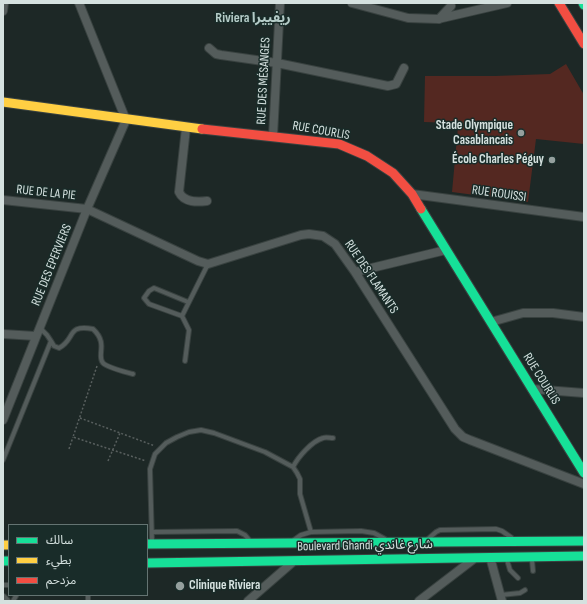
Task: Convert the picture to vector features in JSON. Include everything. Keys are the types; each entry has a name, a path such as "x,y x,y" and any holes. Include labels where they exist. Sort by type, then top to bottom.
{"main road":[{"path":"559,3 584,44"},
{"name":"RUE COURLIS","path":"3,102 186,128 339,144 368,156 393,173 412,194 584,473"},
{"name":"Boulevard Ghandi شارع غاندي","path":"150,544 253,545 584,541"},
{"name":"Boulevard Ghandi شارع غاندي","path":"148,563 584,556"}],"street":[{"path":"3,11 4,3"},
{"path":"79,3 126,120"},
{"name":"RUE DES MÉSANGES","path":"273,136 280,3"},
{"path":"352,3 408,18 438,19 507,3"},
{"path":"438,19 451,6"},
{"path":"209,48 216,54 277,63 388,86 396,84 404,68"},
{"name":"RUE DES EPERVIERS","path":"3,420 87,209 126,120"},
{"path":"186,128 179,192 183,197 192,201 207,201"},
{"name":"RUE ROUISSI","path":"412,194 584,217"},
{"name":"RUE DE LA PIE","path":"3,200 87,209"},
{"path":"87,209 198,261 208,264"},
{"name":"RUE DES FLAMANTS","path":"208,264 301,235 315,234 323,236 335,244 355,272 455,430 463,437 470,440 584,484"},
{"path":"355,272 446,250"},
{"path":"491,322 522,313 553,313 584,317"},
{"path":"3,334 36,336"},
{"path":"532,389 584,393"},
{"path":"574,458 584,459"},
{"path":"419,601 476,557"},
{"path":"490,557 502,598"},
{"path":"248,601 294,561"},
{"path":"3,598 6,601"}],"lane":[{"path":"182,316 208,264"},
{"path":"185,361 189,330 182,316 148,304 144,298 149,291 154,288 188,302"},
{"path":"39,327 47,335 54,346 59,348 76,329 93,329 102,341 101,356 103,363 107,366 133,374"},
{"path":"3,460 51,341"},
{"path":"150,544 153,532 150,469 155,454 177,437 189,432 201,430 214,433 265,452 293,467 300,480 300,494 311,532"},
{"path":"293,467 298,457 310,446 322,438 332,438"},
{"path":"153,532 237,531 245,535 253,545"},
{"path":"291,544 301,535 311,532 369,532 390,543"},
{"path":"532,556 533,571"},
{"path":"506,557 510,570 518,578"},
{"path":"502,598 525,590"},
{"path":"13,601 16,596"}],"path":[{"path":"69,449 101,356"},
{"path":"80,418 161,448"},
{"path":"108,461 120,433"},
{"path":"73,437 152,462"}],"shaded area":[{"name":"Stade Olympique Casablancais","path":"566,64 584,95 584,144 536,139 528,202 452,192 458,127 452,127 452,123 424,122 425,76 550,74"}],"traffic: fast":[{"path":"421,209 584,473"},
{"path":"148,544 584,541"},
{"path":"148,563 584,556"},
{"path":"3,561 8,561"}],"traffic: slow":[{"path":"3,102 202,129"},
{"path":"3,545 8,545"}],"traffic: jam":[{"path":"559,3 584,44"},
{"path":"202,129 339,144 367,156 393,173 412,194 421,209"}],"place":[{"name":"Stade Olympique Casablancais","path":"521,133"},
{"name":"École Charles Péguy","path":"552,160"},
{"name":"Clinique Riviera","path":"180,586"}],"district":[{"name":"Riviera ريفييرا","path":"253,18"}]}
